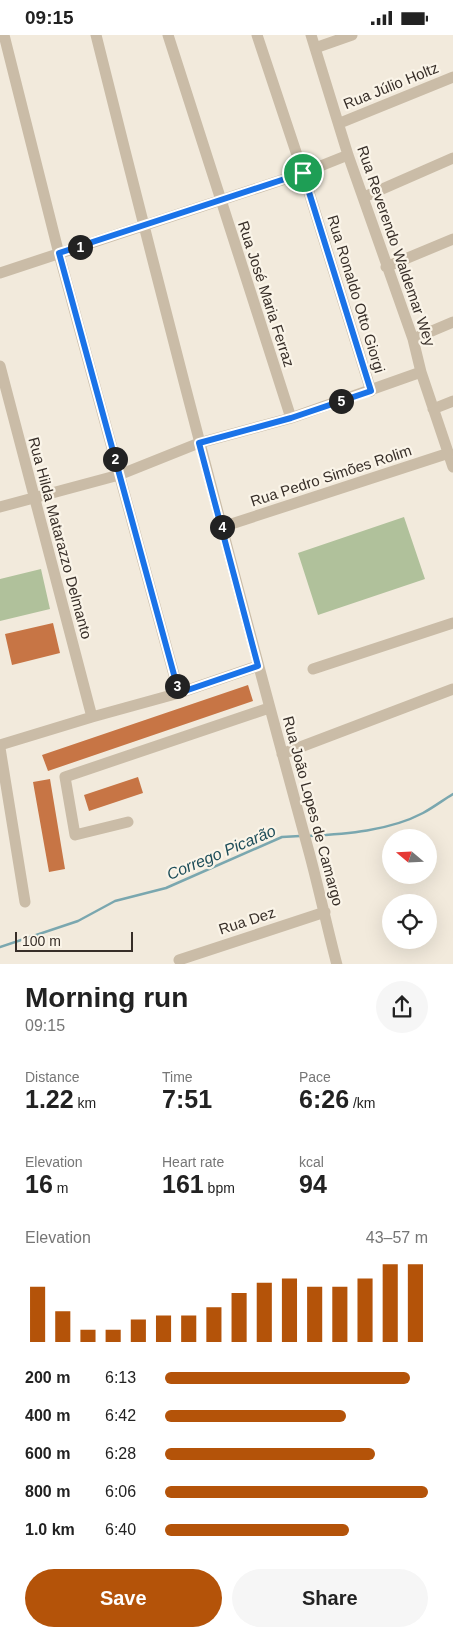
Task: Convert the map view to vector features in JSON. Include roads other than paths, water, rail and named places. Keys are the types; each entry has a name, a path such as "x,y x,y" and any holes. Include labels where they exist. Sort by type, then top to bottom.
{"street":[{"path":"4,35 59,253 179,693"},
{"name":"Rua João Lopes de Camargo","path":"96,35 199,443 325,912 336,964"},
{"name":"Rua José Maria Ferraz","path":"168,35 291,418"},
{"name":"Rua Ronaldo Otto Giorgi","path":"257,35 303,173 371,391"},
{"name":"Rua Reverendo Waldemar Wey","path":"311,35 340,123 348,155 413,339 421,372 453,467"},
{"path":"315,48 352,35"},
{"name":"Rua Júlio Holtz","path":"340,123 453,77"},
{"path":"0,273 303,173 348,155"},
{"path":"364,197 453,158"},
{"path":"386,267 453,239"},
{"path":"413,339 453,322"},
{"name":"Rua Hilda Matarazzo Delmanto","path":"0,366 92,717"},
{"path":"0,507 119,475 199,443 291,418 421,372"},
{"path":"434,409 453,401"},
{"name":"Rua Pedro Simões Rolim","path":"222,527 449,453"},
{"path":"313,669 453,623"},
{"path":"25,902 0,747 92,717 179,693 258,666"},
{"path":"282,754 453,689"},
{"path":"128,822 75,835 65,777 270,709"},
{"name":"Rua Dez","path":"178,960 325,912"}],"waterway":[{"name":"Corrego Picarão","path":"308,836 367,831 396,824 423,813 453,794"},
{"name":"Corrego Picarão","path":"0,947 78,921 115,901 166,888 282,837 300,836"}]}
